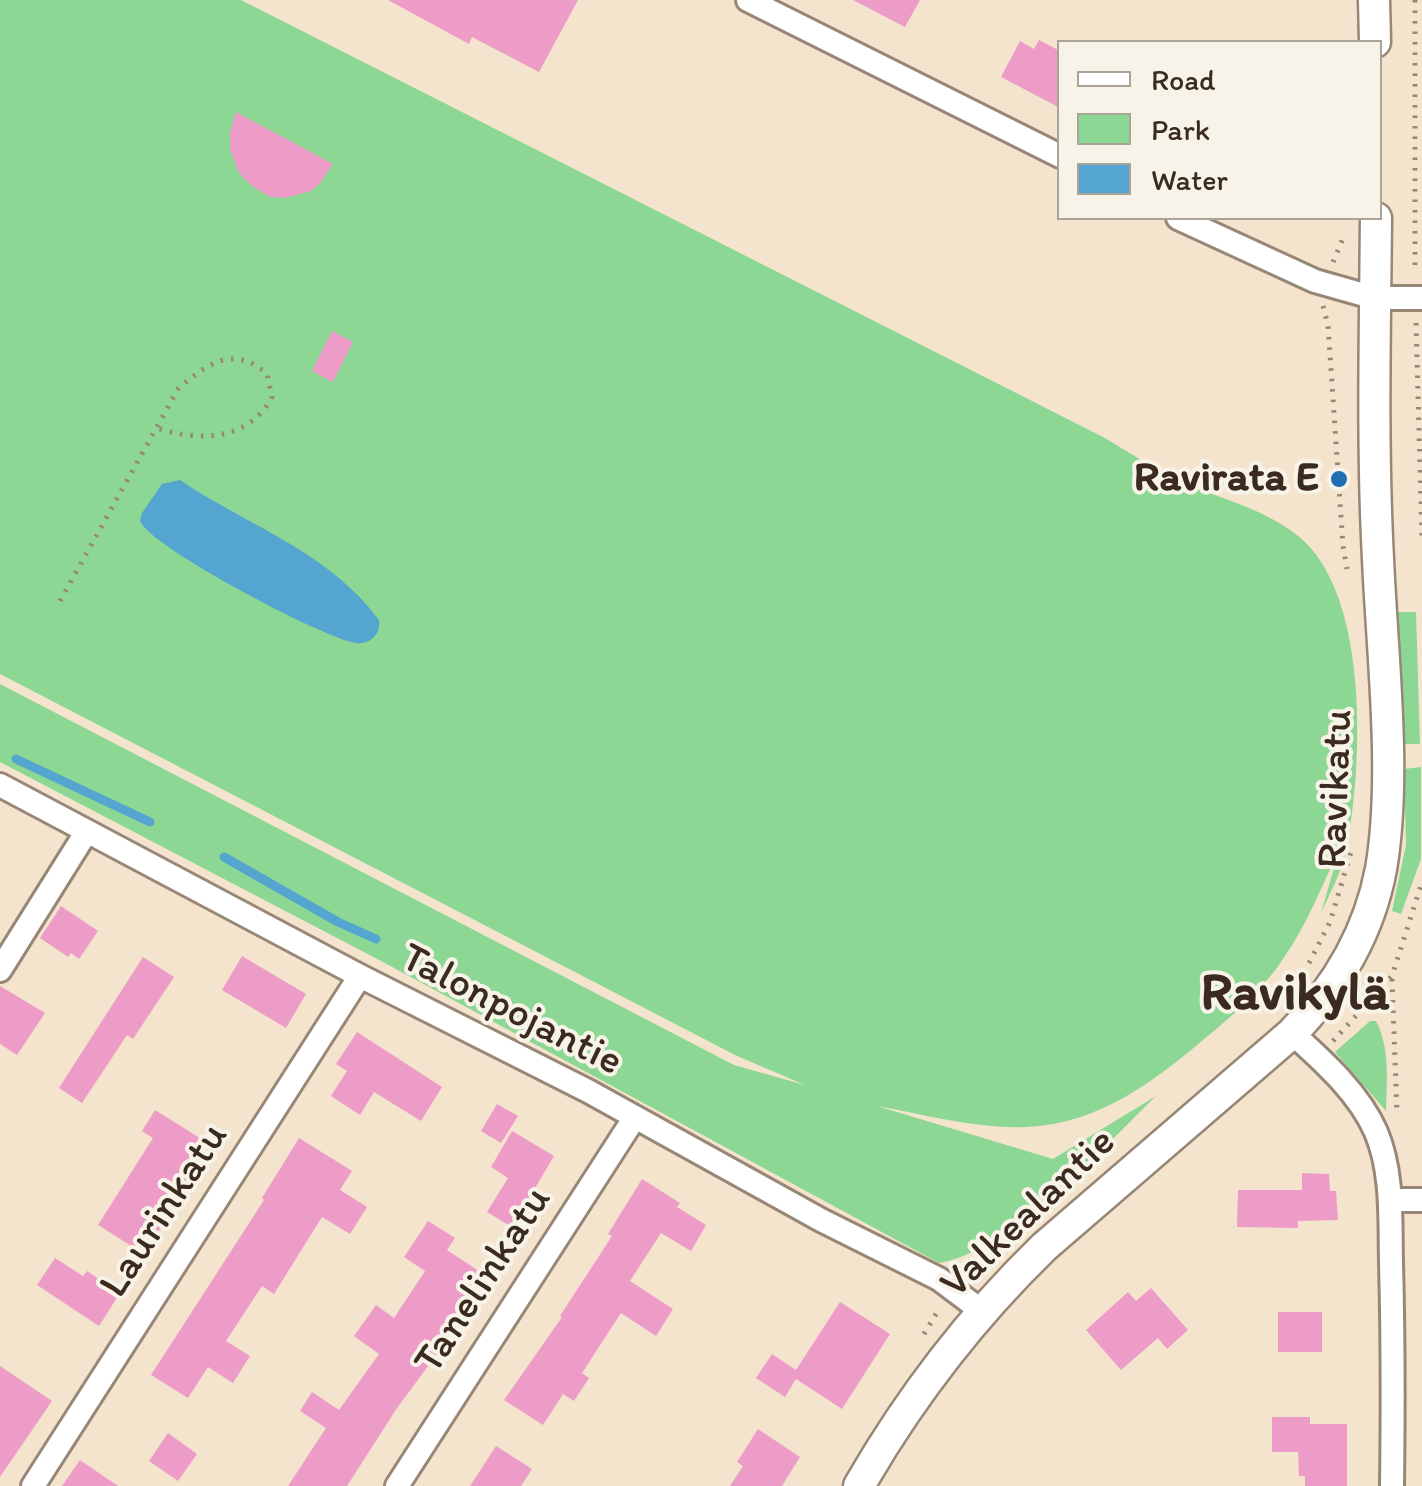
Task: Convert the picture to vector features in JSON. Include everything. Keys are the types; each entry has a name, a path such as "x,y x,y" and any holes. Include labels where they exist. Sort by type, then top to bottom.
{"street":[{"path":"1374,0 1375,40"},
{"path":"755,2 1057,154"},
{"path":"1182,220 1316,281 1375,298 1418,288"},
{"name":"Ravikatu","path":"1292,1032 1352,957 1376,889 1385,836 1386,754 1374,480 1376,220"},
{"name":"Talonpojantie","path":"0,784 635,1117 821,1220 939,1278 983,1312"},
{"path":"0,970 87,831"},
{"name":"Laurinkatu","path":"32,1486 360,976"},
{"path":"1292,1032 1364,1109 1385,1160 1390,1200 1392,1486"},
{"name":"Valkealantie","path":"859,1486 898,1425 983,1312 1044,1246 1292,1032"},
{"name":"Tanelinkatu","path":"397,1486 635,1117"},
{"path":"1390,1200 1422,1200"}],"path":[{"path":"1415,0 1418,288"},
{"path":"1333,262 1344,239 1345,224"},
{"path":"1322,304 1328,325 1342,546 1349,579"},
{"path":"1416,322 1420,334 1422,537"},
{"path":"60,601 178,389 201,368 221,358 239,358 267,374 272,397 257,419 246,426 220,436 197,438 157,428"},
{"path":"1331,374 1346,375"},
{"path":"1308,965 1330,922 1351,850"},
{"path":"1396,1115 1392,976 1422,882"},
{"path":"1336,1038 1392,976"},
{"path":"1354,995 1370,1004"},
{"path":"967,1267 1013,1238"}],"green space":[{"path":"0,0 241,0 1103,437 1167,475 1279,523 1305,542 1326,570 1341,605 1356,689 1352,816 1342,866 1321,913 1339,851 1299,933 1256,992 1164,1072 1100,1109 1053,1124 1009,1127 952,1121 877,1106 1053,1159 1156,1096 1024,1219 995,1240 939,1263 383,962 0,762 0,684 734,1065 805,1085 737,1056 0,674"},
{"path":"1398,612 1416,612 1420,744 1404,744"},
{"path":"1421,767 1421,859 1401,914 1392,911 1406,845 1404,769"},
{"path":"1370,1021 1376,1021 1384,1042 1386,1111 1335,1052"}],"water":[{"path":"180,480 286,541 336,575 379,620 374,637 356,643 311,626 205,570 151,534 140,521 142,513 162,484"}],"building":[{"path":"388,0 578,0 539,72 472,37 469,44"},
{"path":"853,0 920,0 905,27"},
{"path":"1039,40 1057,49 1057,106 1001,77 1020,41 1034,49"},
{"path":"236,112 333,164 311,191 285,198 270,197 239,173 230,149"},
{"path":"332,331 353,342 333,382 312,371"},
{"path":"61,906 98,931 79,959 71,953 68,957 40,938"},
{"path":"242,956 306,994 286,1028 222,990"},
{"path":"143,957 174,977 133,1039 127,1035 82,1103 59,1088"},
{"path":"0,986 45,1013 17,1055 0,1044"},
{"path":"357,1032 442,1087 421,1121 374,1092 360,1115 331,1096 347,1071 336,1064"},
{"path":"497,1104 518,1116 501,1143 481,1131"},
{"path":"155,1110 203,1140 195,1152 205,1158 144,1254 98,1225 153,1138 142,1131"},
{"path":"512,1131 554,1156 512,1227 487,1212 508,1178 491,1167"},
{"path":"299,1138 352,1171 340,1190 367,1207 350,1234 322,1217 274,1294 262,1286 226,1341 250,1356 233,1383 208,1367 188,1398 151,1375 264,1200"},
{"path":"1302,1173 1329,1174 1330,1191 1336,1191 1338,1220 1298,1221 1298,1228 1237,1227 1238,1190 1302,1190"},
{"path":"642,1179 706,1225 691,1251 661,1233 630,1281 673,1309 656,1336 621,1313 582,1373 589,1378 574,1401 563,1394 543,1425 504,1400 562,1317"},
{"path":"428,1221 455,1238 447,1250 485,1275 437,1347 440,1350 347,1486 288,1486 326,1428 300,1411 312,1392 339,1410 379,1354 354,1336 376,1305 394,1318 425,1271 404,1257"},
{"path":"55,1258 83,1276 87,1271 120,1293 99,1326 37,1285"},
{"path":"1151,1288 1188,1330 1167,1349 1158,1338 1121,1370 1086,1330 1128,1292 1136,1301"},
{"path":"840,1302 890,1334 842,1409 796,1379 785,1397 756,1378 772,1354 796,1370"},
{"path":"1278,1312 1322,1312 1322,1352 1278,1352"},
{"path":"0,1366 52,1401 0,1477"},
{"path":"1272,1417 1310,1417 1310,1424 1347,1424 1347,1486 1305,1486 1305,1476 1299,1476 1298,1452 1272,1452"},
{"path":"758,1429 800,1457 782,1486 730,1486 743,1466 737,1462"},
{"path":"168,1433 197,1454 178,1481 149,1461"},
{"path":"496,1446 532,1469 521,1486 470,1486"},
{"path":"80,1460 118,1486 62,1486"}],"waterway":[{"path":"16,759 150,822"},
{"path":"224,857 338,922 376,939"}],"place":[{"name":"Ravirata E","path":"1339,479"}],"district":[{"name":"Ravikylä","path":"1295,996"}]}
